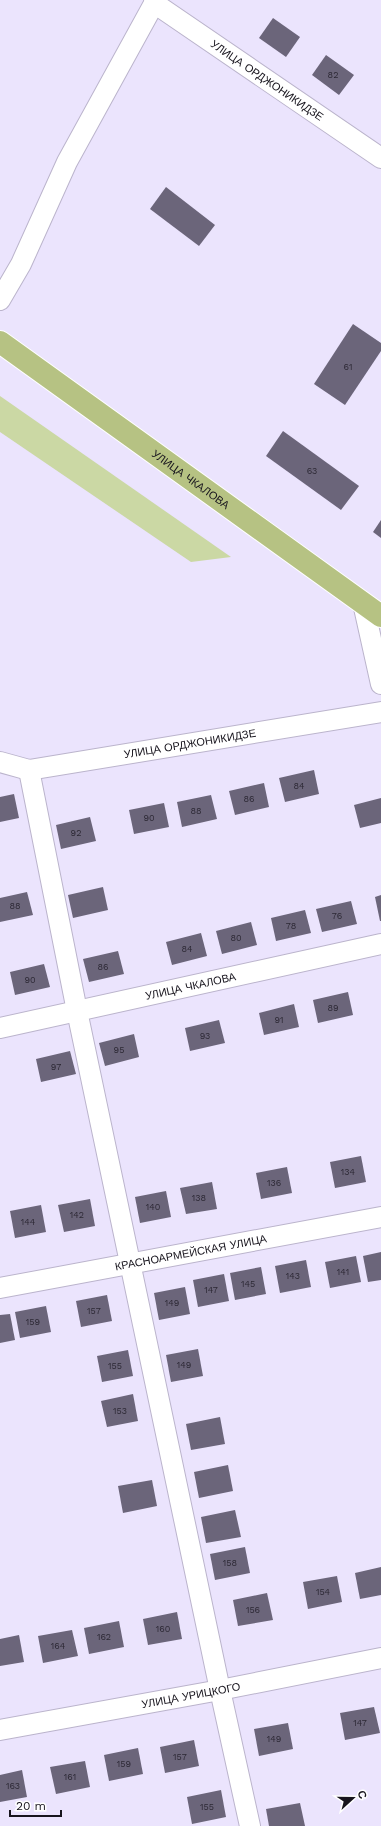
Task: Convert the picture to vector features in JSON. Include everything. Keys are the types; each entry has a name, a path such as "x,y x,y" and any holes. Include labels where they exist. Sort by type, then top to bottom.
{"main road":[{"name":"УЛИЦА ЧКАЛОВА","path":"0,342 381,616"}],"street":[{"name":"УЛИЦА ОРДЖОНИКИДЗЕ","path":"155,1 381,158"},
{"path":"0,300 21,264 67,162 155,1"},
{"path":"362,603 381,684"},
{"name":"УЛИЦА ОРДЖОНИКИДЗЕ","path":"0,762 30,770 381,712"},
{"path":"30,770 78,1011 220,1690 250,1826"},
{"name":"УЛИЦА ЧКАЛОВА","path":"0,1028 381,944"},
{"name":"КРАСНОАРМЕЙСКАЯ УЛИЦА","path":"0,1288 131,1262 381,1217"},
{"name":"УЛИЦА УРИЦКОГО","path":"0,1730 220,1690 381,1658"}],"green space":[{"path":"0,396 231,557 191,562 0,432"}],"building":[{"path":"273,18 300,37 286,57 259,38"},
{"path":"326,55 354,75 339,95 312,75"},
{"path":"166,187 215,225 199,246 150,209"},
{"path":"353,324 381,343 381,351 345,405 314,384"},
{"path":"283,431 359,486 341,510 266,456"},
{"path":"381,520 381,538 373,532"},
{"path":"314,770 319,794 285,802 279,778"},
{"path":"264,783 269,807 235,815 229,791"},
{"path":"14,794 19,818 0,822 0,797"},
{"path":"211,795 217,819 182,827 177,802"},
{"path":"381,798 381,823 360,828 354,805"},
{"path":"164,803 169,827 134,834 129,810"},
{"path":"90,817 96,841 61,849 56,825"},
{"path":"103,887 108,910 73,918 68,895"},
{"path":"27,892 33,915 0,922 0,898"},
{"path":"381,895 381,921 380,921 375,897"},
{"path":"351,901 357,924 322,932 316,909"},
{"path":"305,910 311,933 276,941 271,918"},
{"path":"251,922 257,945 222,954 216,931"},
{"path":"201,933 207,956 172,965 166,942"},
{"path":"118,951 124,974 89,982 83,959"},
{"path":"44,964 50,987 15,995 10,972"},
{"path":"348,992 353,1015 318,1023 313,1000"},
{"path":"294,1004 299,1027 264,1035 259,1013"},
{"path":"219,1020 225,1043 190,1051 185,1028"},
{"path":"134,1034 139,1057 105,1066 99,1043"},
{"path":"70,1051 76,1074 41,1082 36,1059"},
{"path":"361,1156 366,1182 335,1188 330,1162"},
{"path":"287,1167 292,1193 261,1199 256,1173"},
{"path":"212,1182 217,1209 186,1214 180,1188"},
{"path":"166,1191 171,1217 140,1223 135,1197"},
{"path":"90,1199 95,1226 64,1232 58,1205"},
{"path":"41,1205 46,1232 15,1238 10,1211"},
{"path":"381,1252 381,1280 368,1282 363,1256"},
{"path":"356,1256 361,1282 330,1288 325,1262"},
{"path":"306,1260 311,1287 280,1293 275,1266"},
{"path":"261,1267 266,1294 235,1300 230,1273"},
{"path":"224,1274 229,1301 198,1307 193,1280"},
{"path":"185,1287 190,1314 159,1320 154,1293"},
{"path":"107,1295 112,1321 81,1327 76,1301"},
{"path":"46,1306 51,1332 20,1338 15,1312"},
{"path":"10,1314 15,1340 0,1343 0,1315"},
{"path":"198,1349 203,1376 171,1382 166,1355"},
{"path":"128,1350 133,1376 102,1382 97,1356"},
{"path":"133,1394 138,1421 107,1427 101,1401"},
{"path":"220,1417 225,1444 191,1450 186,1424"},
{"path":"228,1465 233,1491 199,1498 194,1472"},
{"path":"152,1480 157,1506 123,1513 118,1486"},
{"path":"235,1510 241,1537 206,1543 201,1517"},
{"path":"245,1547 250,1573 215,1580 210,1554"},
{"path":"381,1567 381,1595 360,1599 355,1573"},
{"path":"337,1576 342,1602 308,1609 303,1582"},
{"path":"267,1593 273,1620 238,1626 233,1600"},
{"path":"177,1612 182,1639 148,1645 143,1619"},
{"path":"119,1621 124,1647 89,1654 84,1628"},
{"path":"72,1630 78,1656 43,1663 38,1636"},
{"path":"19,1635 24,1662 0,1666 0,1639"},
{"path":"374,1707 380,1733 345,1740 340,1713"},
{"path":"288,1723 293,1749 259,1756 254,1729"},
{"path":"194,1740 199,1766 165,1773 160,1747"},
{"path":"138,1748 143,1774 109,1781 104,1755"},
{"path":"85,1761 90,1787 56,1794 50,1767"},
{"path":"22,1770 27,1797 0,1802 0,1775"},
{"path":"221,1790 226,1817 192,1824 187,1797"},
{"path":"300,1803 305,1826 269,1826 266,1809"}]}
